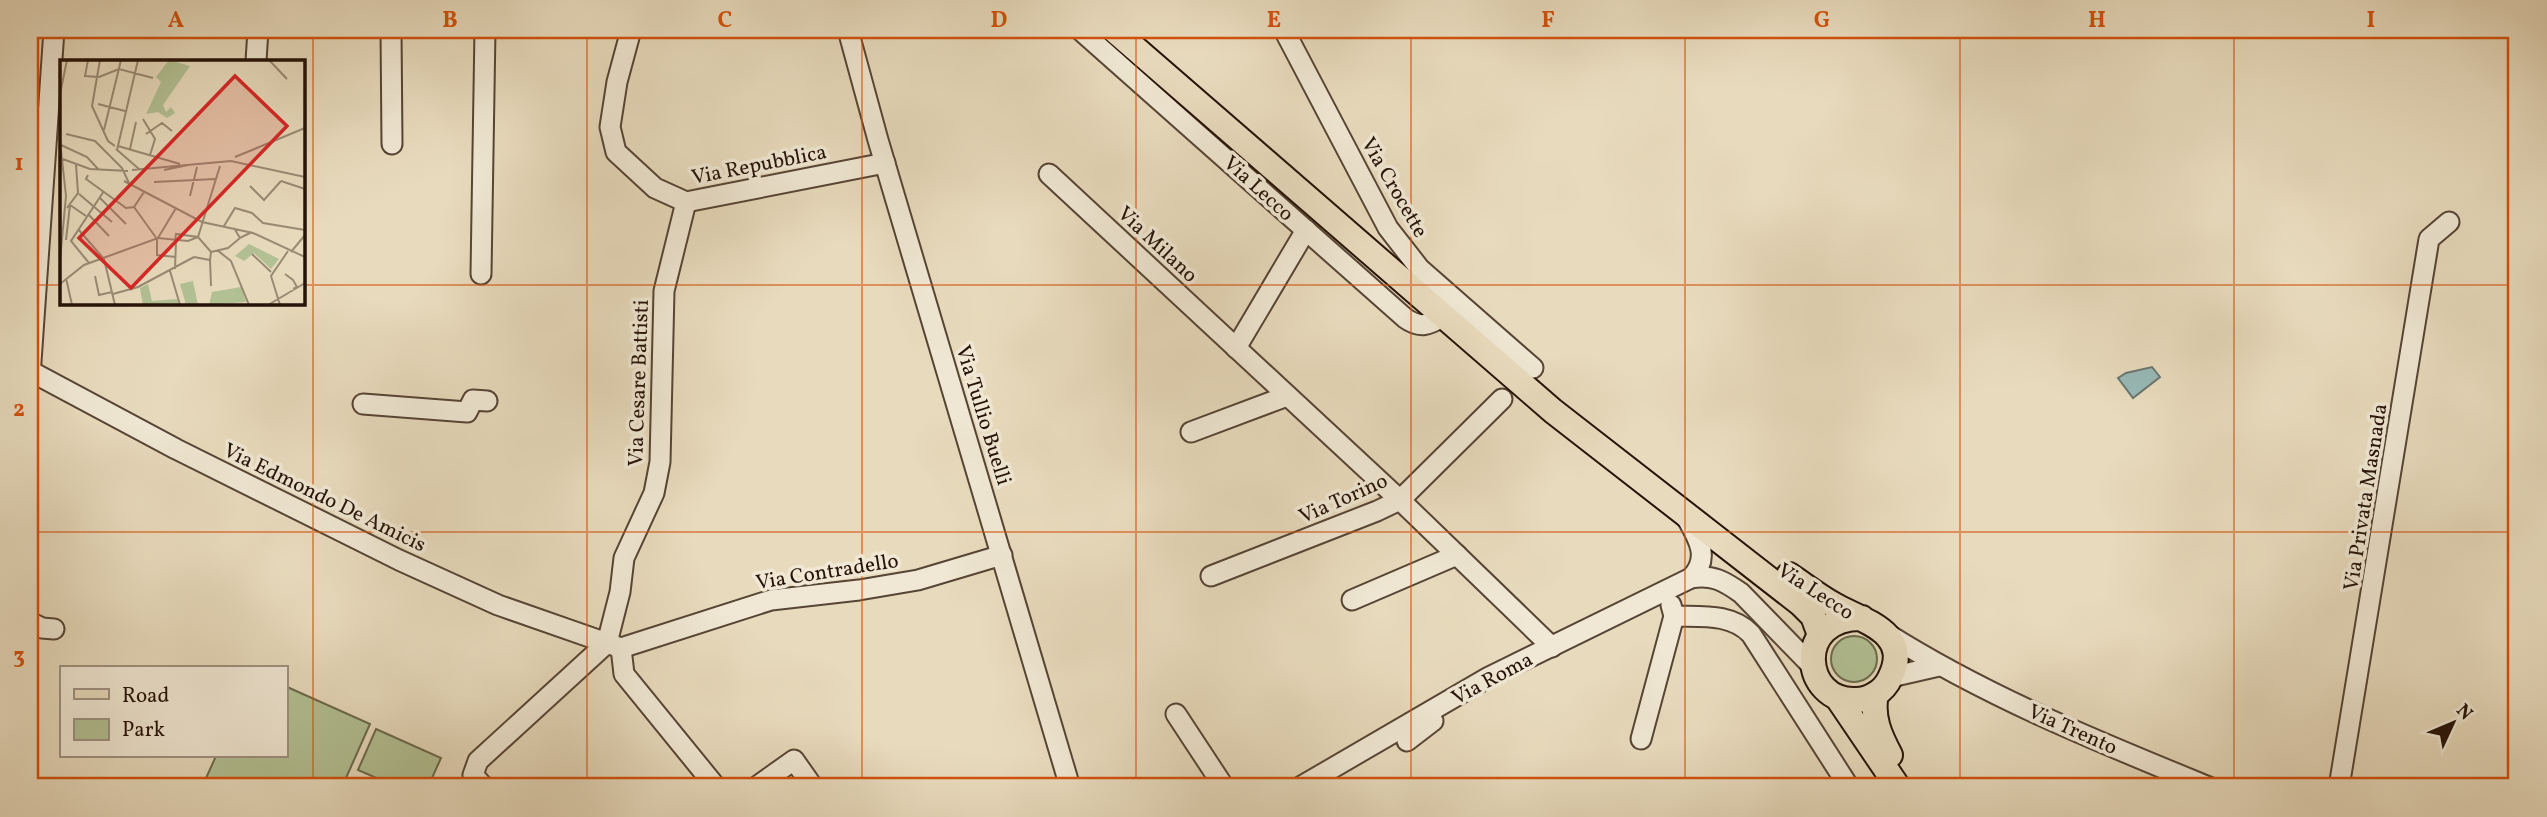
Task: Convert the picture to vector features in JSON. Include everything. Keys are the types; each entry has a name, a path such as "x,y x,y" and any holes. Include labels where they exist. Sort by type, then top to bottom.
{"main road":[{"name":"Via Lecco","path":"1114,30 1553,411 1801,604 1813,616 1819,637 1835,622 1861,618"},
{"name":"Via Lecco","path":"1553,411 1664,481 1815,594 1861,618"},
{"name":"Via Trento","path":"1861,618 1874,623 1886,633"},
{"path":"1886,633 1893,647 1895,662 1874,704 1878,731 1906,787"},
{"path":"1819,637 1814,648 1813,667 1826,690 1837,697 1857,701 1884,686"},
{"path":"1837,697 1898,787"}],"street":[{"path":"30,373 54,30"},
{"path":"256,60 258,30"},
{"path":"391,30 392,144"},
{"path":"481,274 485,30"},
{"name":"Via Repubblica","path":"631,30 617,82 610,127 616,152 656,188 686,202 885,163"},
{"name":"Via Tullio Buelli","path":"838,30 853,55"},
{"name":"Via Tullio Buelli","path":"848,30 853,55 1070,787"},
{"name":"Via Lecco","path":"1080,30 1413,323 1429,325 1444,316"},
{"name":"Via Crocette","path":"1285,30 1388,228 1420,269 1533,368"},
{"name":"Via Milano","path":"1049,174 1400,500 1552,647"},
{"name":"Via Cesare Battisti","path":"614,646 624,558 654,493 660,462 664,291 686,202"},
{"name":"Via Privata Masnada","path":"2339,787 2429,239 2449,222"},
{"path":"1236,348 1306,230"},
{"name":"Via Edmondo De Amicis","path":"30,373 399,560 498,605 614,646"},
{"path":"1191,432 1287,396"},
{"name":"Via Torino","path":"1211,576 1400,500 1502,399"},
{"path":"363,404 467,412 473,400 487,401"},
{"path":"1685,515 1702,551 1700,567 1690,578"},
{"name":"Via Contradello","path":"614,646 772,600 918,580 1002,555"},
{"path":"1352,600 1457,555"},
{"path":"1690,578 1705,576 1723,581 1741,593 1813,667"},
{"name":"Via Roma","path":"1300,787 1489,677 1690,578"},
{"path":"1641,739 1674,616 1666,590"},
{"path":"1674,616 1714,617 1742,625 1751,634 1849,787"},
{"path":"30,622 42,628 54,629"},
{"path":"1774,628 1819,637"},
{"name":"Via Trento","path":"1886,633 1939,666 2083,736 2209,787"},
{"path":"484,787 473,775 478,761 614,646 624,674 716,787"},
{"path":"1884,686 1939,666"},
{"path":"1407,741 1489,677"},
{"path":"1176,714 1224,787"},
{"path":"756,787 794,760 813,787"}],"green space":[{"path":"1854,636 1870,643 1877,659 1870,675 1854,682 1838,675 1831,659 1838,643"},
{"path":"287,687 370,724 342,787 202,787 215,758 287,758"},
{"path":"376,729 441,758 428,787 397,787 358,770"}],"water":[{"path":"2152,367 2160,377 2133,398 2118,378 2126,373"}]}
